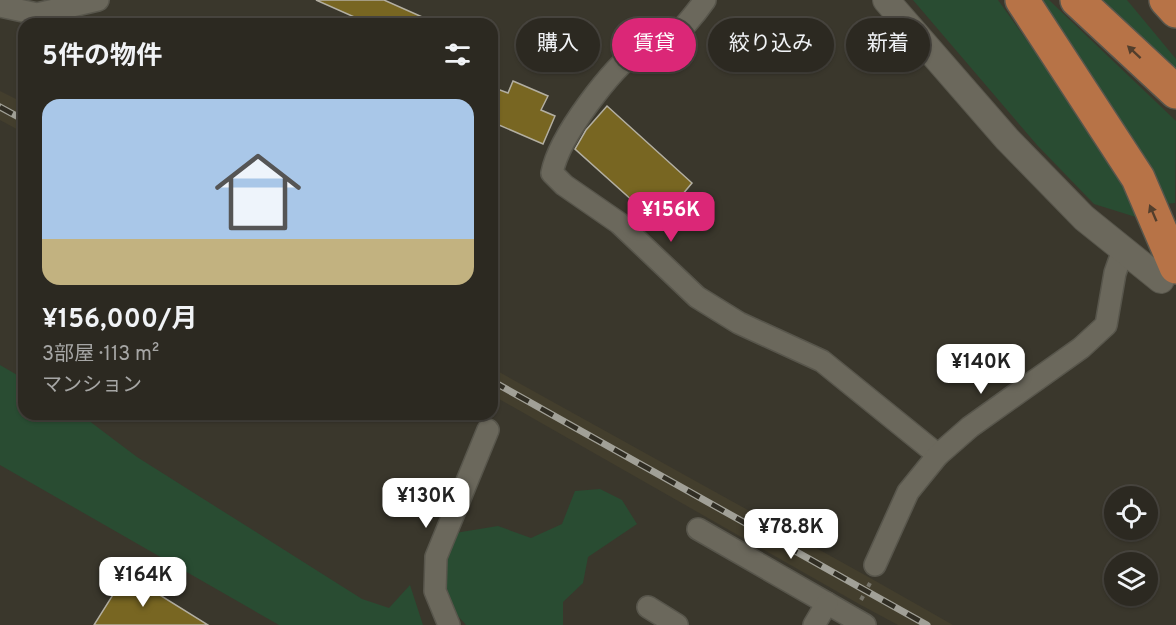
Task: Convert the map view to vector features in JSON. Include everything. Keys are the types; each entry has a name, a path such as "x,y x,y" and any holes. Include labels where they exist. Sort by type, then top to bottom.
{"highway":[{"path":"1022,0 1138,178 1169,274"},
{"path":"1077,0 1176,92"},
{"path":"1166,0 1176,11"}],"street":[{"path":"0,6 38,14 98,0"},
{"path":"705,0 670,39 644,45 602,88 587,105 554,161 552,173 564,185 619,223 697,297 739,323 822,361 938,454"},
{"path":"886,0 1007,139 1084,218 1124,250 1169,274"},
{"path":"874,565 908,492 938,454 970,427 1081,348 1106,325 1115,273 1124,250"},
{"path":"449,625 435,591 436,557 488,430"},
{"path":"698,530 865,625"},
{"path":"648,607 677,625"},
{"path":"814,625 835,608"}],"path":[{"path":"835,608 859,603 872,579 874,565"}],"shaded area":[{"path":"0,91 18,100 18,130 0,120"},
{"path":"498,371 953,625 898,625 498,398"}],"green space":[{"path":"913,0 998,0 1099,142 1139,218 1094,204 1037,145"},
{"path":"1031,0 1049,0 1176,121 1175,203 1165,204"},
{"path":"1093,0 1127,0 1176,59 1176,78"},
{"path":"0,365 18,376 18,420 88,420 137,457 362,599 389,608 410,585 423,625 279,625 0,465"},
{"path":"600,489 622,500 637,524 588,557 583,583 563,602 563,625 466,625 454,611 446,582 448,551 455,533 498,526 531,538 562,524 575,491"}],"building":[{"path":"316,0 384,0 424,18 356,18"},
{"path":"513,81 548,96 541,110 555,116 543,144 498,125 498,89 508,93"},
{"path":"607,106 692,183 672,207 668,204 654,220 575,149 586,130"},
{"path":"126,574 208,625 94,625"}],"railway":[{"path":"0,107 18,117"},
{"path":"498,384 927,625"}]}
